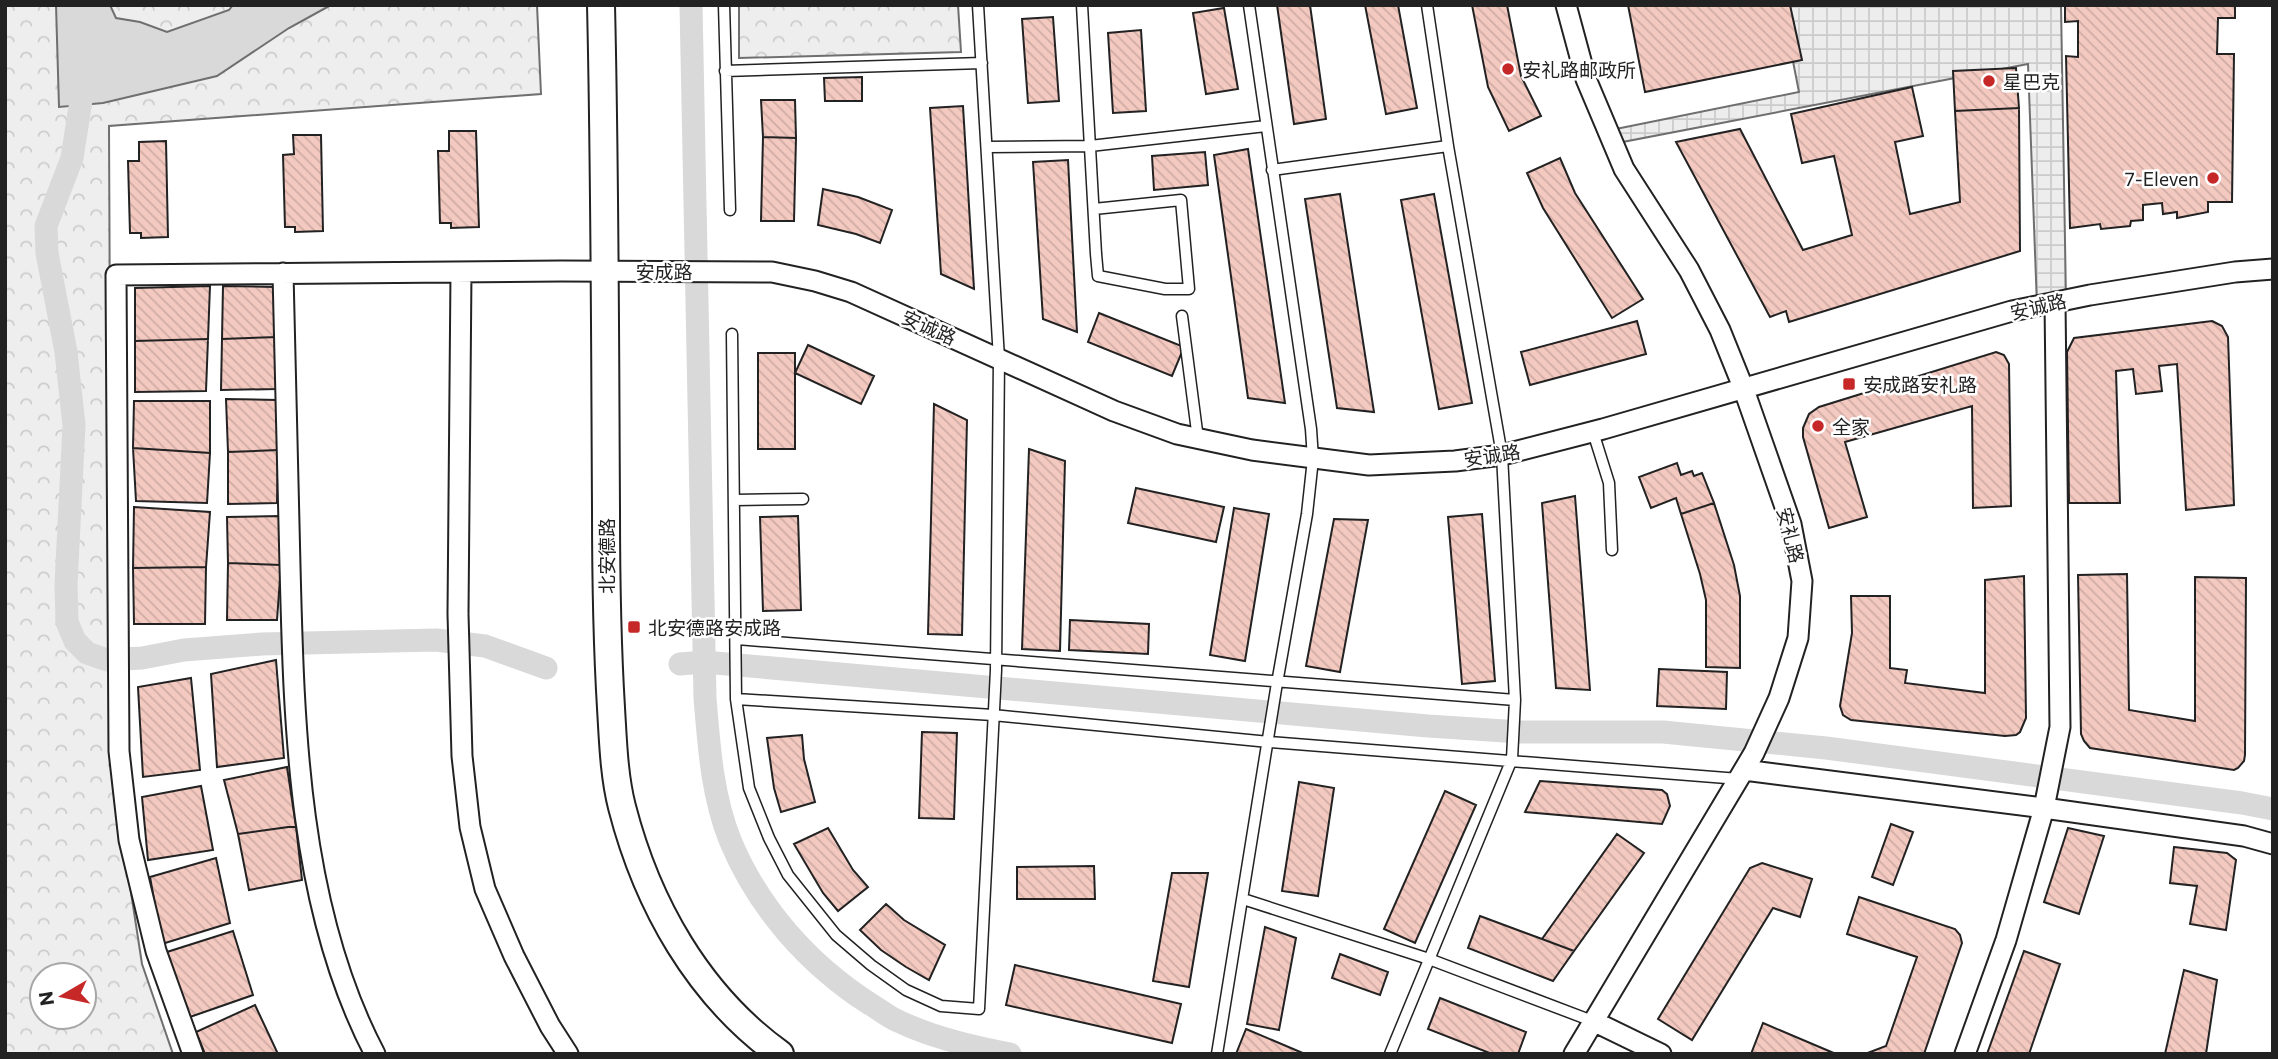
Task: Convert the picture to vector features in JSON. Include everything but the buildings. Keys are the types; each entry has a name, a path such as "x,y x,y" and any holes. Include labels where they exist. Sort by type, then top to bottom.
{"street":[{"name":"北安德路","path":"601,5 607,631 613,744 621,804 649,887 683,952 730,1011 780,1054"},
{"name":"安礼路","path":"1566,5 1586,79 1624,169 1689,270 1720,330 1791,524 1802,581 1798,638 1768,723 1746,767 1574,1054"},
{"name":"安诚路","path":"723,272 772,272 851,292 1114,411 1177,434 1252,450 1369,465 1455,461 1502,455 1593,432 2012,311 2235,272 2273,269"},
{"path":"461,272 458,666 462,755 470,827 485,889 550,1027 568,1054"},
{"name":"安成路","path":"193,1054 156,951 128,840 119,751 116,275 723,272"},
{"path":"283,274 296,742 315,875 327,928 347,988 375,1054"},
{"path":"1965,1054 2006,940 2047,800 2060,727 2055,302"},
{"path":"1746,767 2047,800 2244,836 2273,844"},
{"path":"1595,1022 1661,1054"}],"lane":[{"path":"724,5 730,210"},
{"path":"732,334 736,699 749,788 769,838 788,875 844,943 906,990 941,1006 979,1009 995,665 999,359 978,5"},
{"path":"1082,5 1090,146 1098,276 1165,289 1189,289 1181,200 1094,209"},
{"path":"1217,1054 1307,514 1313,459 1311,429 1249,5"},
{"path":"1390,1054 1513,754 1516,716 1502,455 1448,146 1427,5"},
{"path":"725,71 982,63"},
{"path":"987,147 1090,146 1266,127"},
{"path":"1272,170 1448,146"},
{"path":"1182,316 1198,439"},
{"path":"1593,432 1609,482 1612,550"},
{"path":"735,500 803,499"},
{"path":"737,639 995,665 1515,700"},
{"path":"736,699 993,710 1270,736 1513,754 1746,767"},
{"path":"1243,900 1429,959 1595,1022"}],"green space":[{"path":"5,5 537,5 541,94 109,126 110,345 124,847 142,964 173,1054 5,1054"},
{"path":"739,5 958,5 961,52 739,58"}],"shaded area":[{"path":"56,5 110,5 116,18 140,22 167,32 229,10 233,5 331,5 289,28 217,76 103,103 59,107"},
{"path":"1782,5 2061,5 2066,300 2037,306 2028,64 1612,144 1606,131 1799,92"}],"waterway":[{"path":"691,5 705,698 712,770 724,823 742,865 771,911 806,953 848,989 911,1027 953,1041 1010,1054"},
{"path":"85,75 72,158 46,226 47,253 66,352 74,425 66,585 67,622 75,641 87,653 107,660 262,644 436,640 485,646 546,668"},
{"path":"680,664 704,662 1428,726 1520,732 1663,732 1826,748 2273,809"}],"place":[{"name":"安礼路邮政所","path":"1508,69"},
{"name":"星巴克","path":"1989,81"},
{"name":"7-Eleven","path":"2213,178"},
{"name":"安成路安礼路","path":"1849,384"},
{"name":"全家","path":"1818,426"},
{"name":"北安德路安成路","path":"634,627"}]}
